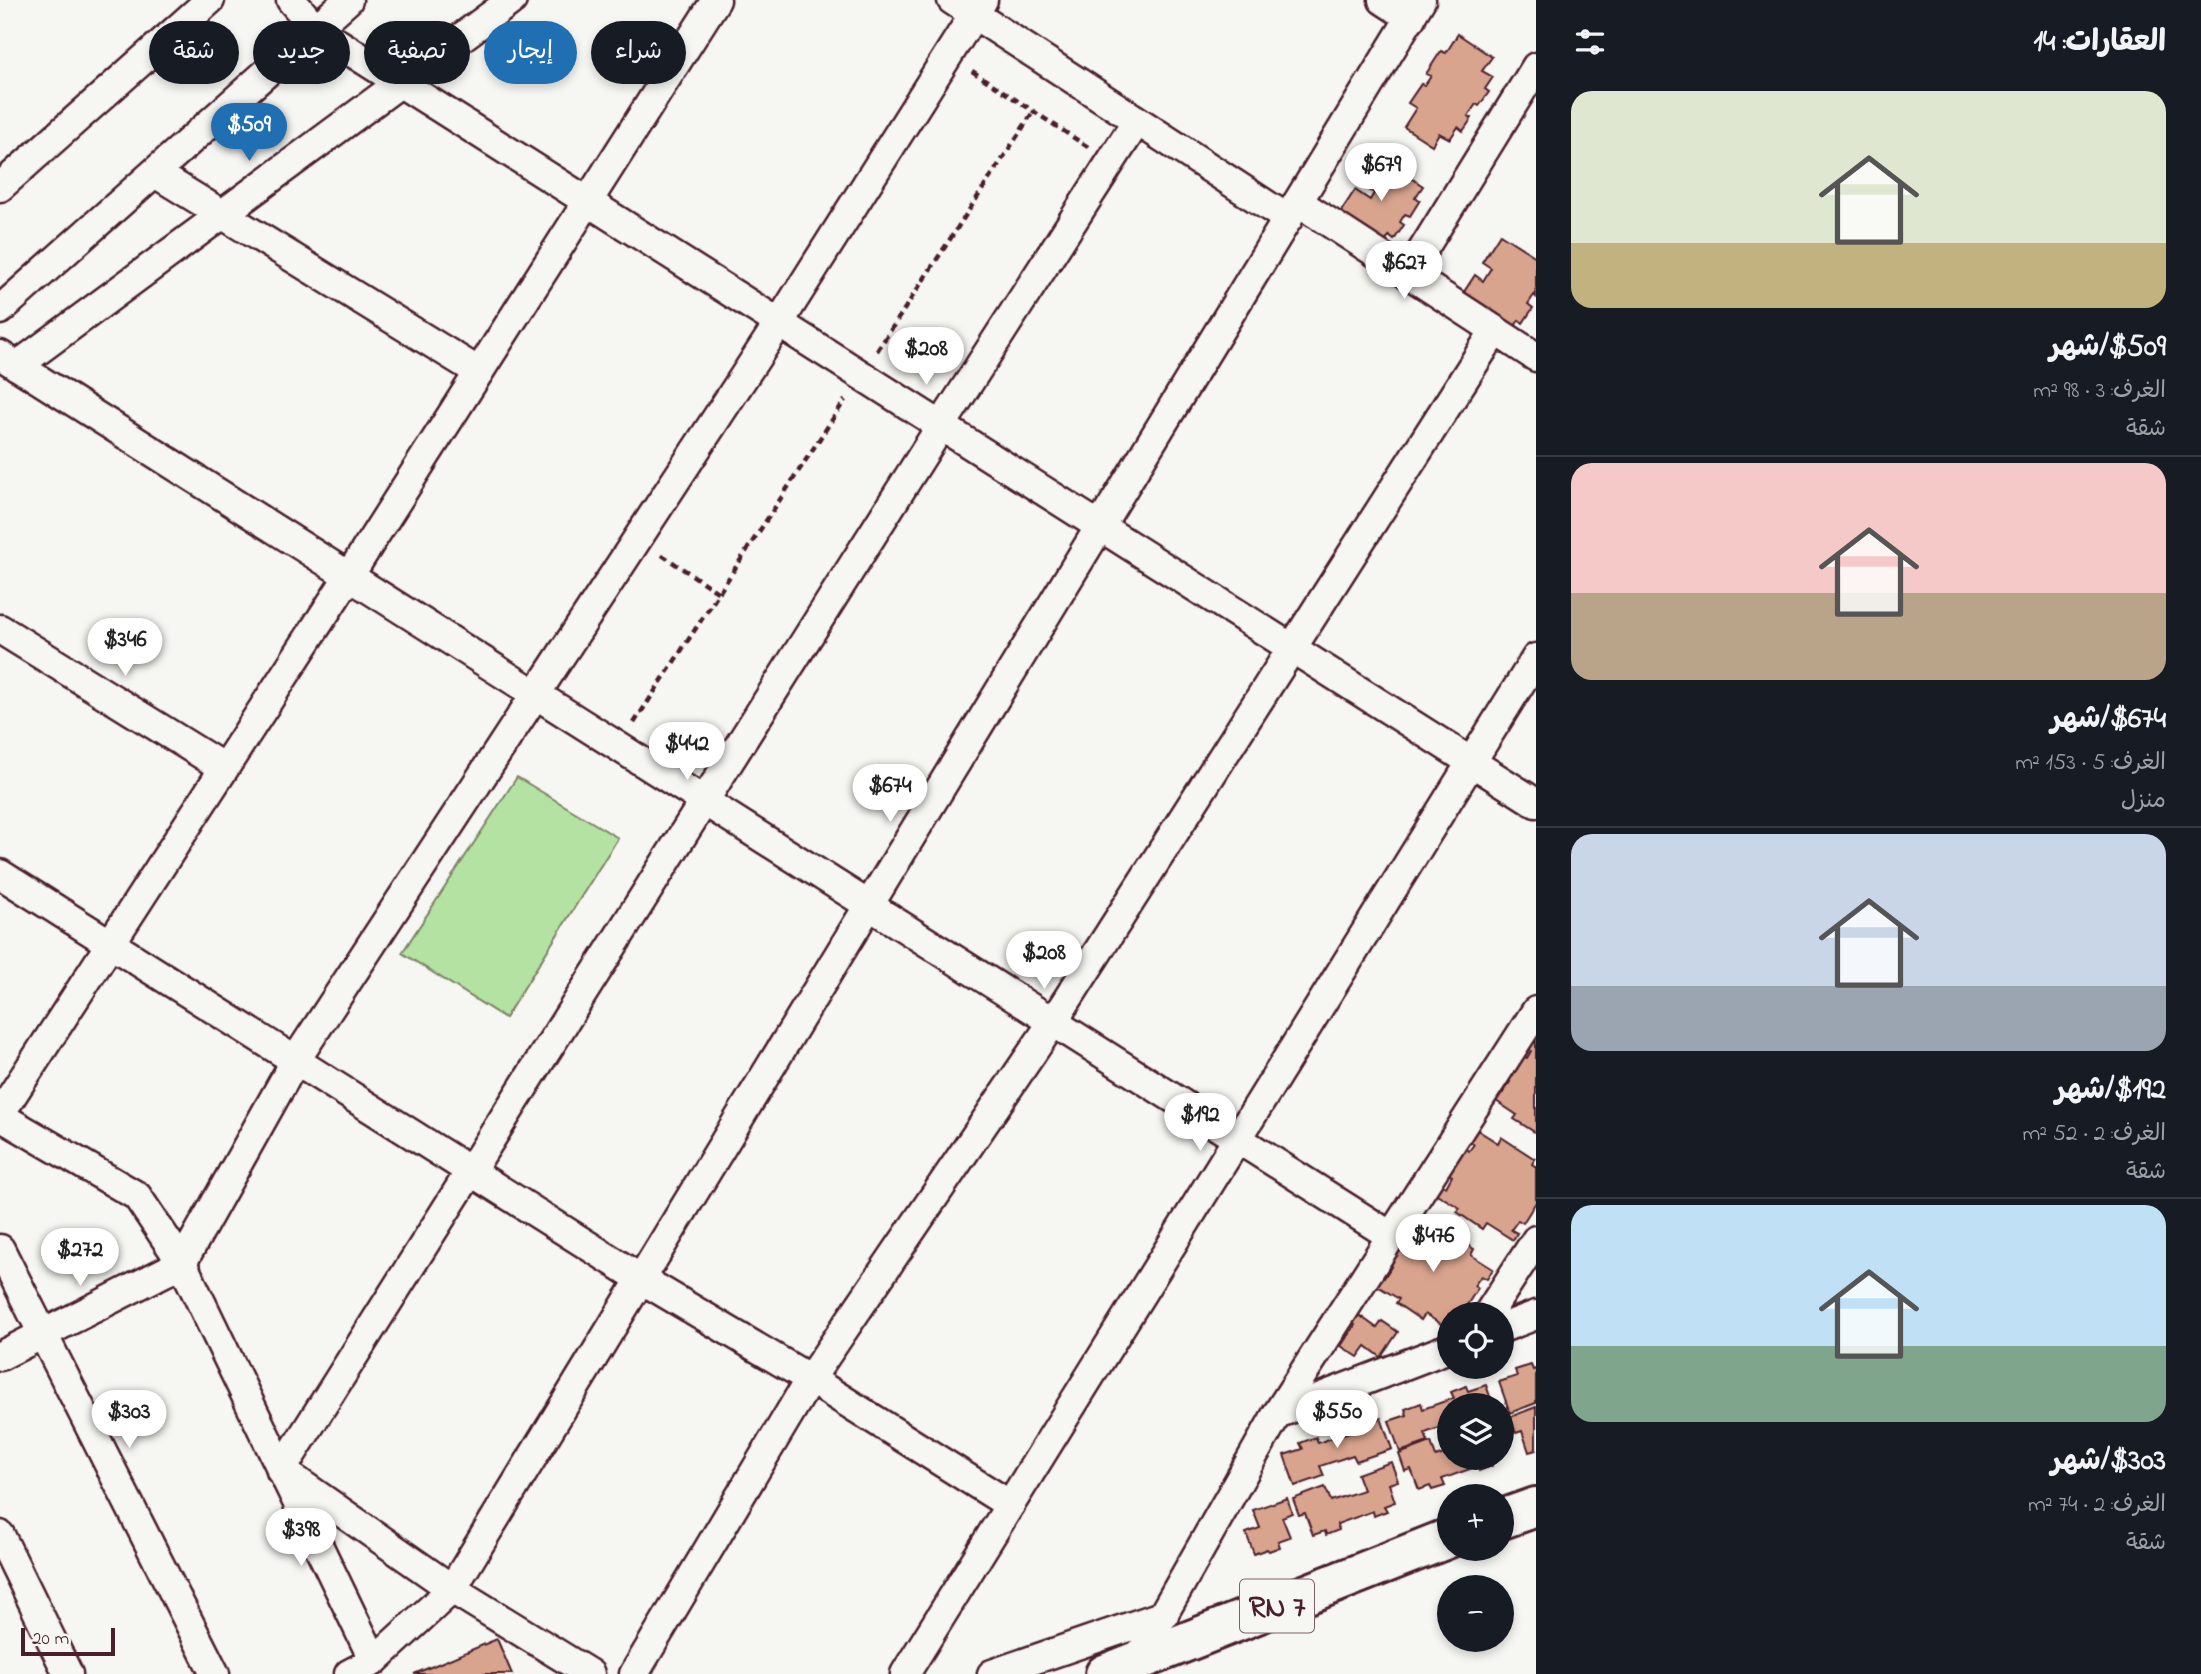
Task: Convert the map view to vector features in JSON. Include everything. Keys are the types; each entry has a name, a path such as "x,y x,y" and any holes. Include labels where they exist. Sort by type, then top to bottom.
{"main road":[{"path":"1514,1515 1536,1507"},
{"name":"RN 7","path":"1120,1669 1437,1543"}],"street":[{"path":"0,187 210,0"},
{"path":"291,0 309,21"},
{"path":"326,21 348,0"},
{"path":"470,31 512,0"},
{"path":"374,1661 182,1264 137,1196 0,1115 349,576 716,0"},
{"path":"349,1674 374,1661 452,1589 1416,9 1383,0"},
{"path":"0,1356 182,1264 295,1061 779,323 948,56 970,5 1137,121 1408,274 1536,357"},
{"path":"1408,274 1536,67"},
{"path":"0,310 256,84"},
{"path":"399,84 222,213 8,360 1391,1236"},
{"path":"402,84 1536,803"},
{"path":"281,1471 941,426 1137,121"},
{"path":"155,173 479,372"},
{"path":"634,1674 810,1379 1053,1022 1494,332"},
{"path":"0,629 224,768"},
{"path":"905,1674 1536,658"},
{"path":"0,874 641,1279 810,1379 1010,1505"},
{"path":"1120,1669 1164,1615 1278,1414 1536,1011"},
{"path":"1496,1302 1536,1240"},
{"path":"0,1248 215,1674"},
{"path":"1514,1323 1536,1315"},
{"path":"1278,1414 1437,1353"},
{"path":"281,1471 452,1589 590,1674"},
{"path":"0,1535 68,1674"},
{"path":"992,1674 1164,1615"}],"path":[{"path":"948,56 1111,162"},
{"path":"619,747 1033,112"},
{"path":"638,539 719,593"}],"green space":[{"path":"517,777 618,838 505,1018 402,953"}],"building":[{"path":"1458,34 1492,57 1482,71 1493,77 1485,89 1489,92 1468,116 1472,118 1463,131 1458,127 1450,139 1439,133 1432,145 1404,127 1416,108 1408,103 1421,84 1425,85 1431,76 1426,74 1441,51 1446,53"},
{"path":"1376,155 1423,186 1415,198 1420,200 1410,216 1405,214 1400,222 1404,225 1394,240 1389,236 1382,248 1336,219 1355,190 1370,200 1374,193 1358,183"},
{"path":"1500,234 1536,257 1536,297 1534,295 1528,304 1533,308 1523,323 1519,320 1510,334 1458,301 1475,275 1483,281 1491,268 1482,262"},
{"path":"1532,1035 1536,1037 1536,1133 1514,1119 1517,1115 1493,1099 1498,1091 1503,1093 1510,1082 1506,1080 1521,1055 1527,1058 1531,1051 1524,1046"},
{"path":"1474,1128 1498,1143 1501,1137 1535,1159 1532,1164 1536,1167 1536,1202 1523,1223 1518,1220 1511,1230 1517,1233 1513,1240 1486,1223 1482,1229 1457,1212 1460,1208 1435,1193 1441,1184 1446,1187 1452,1176 1448,1174 1464,1148 1469,1151 1474,1144 1467,1139"},
{"path":"1413,1219 1436,1234 1440,1228 1474,1249 1471,1255 1493,1269 1487,1279 1481,1276 1474,1286 1478,1288 1469,1302 1437,1302 1437,1322 1425,1314 1421,1320 1396,1303 1399,1299 1374,1284 1380,1275 1384,1278 1391,1267 1387,1265 1403,1239 1408,1242 1413,1235 1406,1230"},
{"path":"1356,1313 1377,1328 1382,1321 1398,1332 1381,1357 1366,1346 1358,1357 1341,1346 1355,1325 1350,1321"},
{"path":"1531,1365 1533,1370 1536,1369 1536,1403 1514,1411 1514,1393 1503,1393 1499,1382 1514,1379 1517,1376 1515,1370"},
{"path":"1486,1385 1489,1393 1451,1392 1466,1386 1468,1391"},
{"path":"1421,1403 1423,1409 1437,1404 1437,1428 1425,1433 1428,1442 1400,1452 1389,1421 1407,1415 1405,1409"},
{"path":"1536,1407 1536,1450 1529,1452 1522,1431 1516,1433 1514,1415"},
{"path":"1381,1418 1392,1449 1356,1461 1353,1455 1320,1466 1324,1476 1295,1486 1284,1455 1303,1449 1300,1443 1316,1437 1318,1443 1349,1432 1346,1425 1362,1420 1363,1425"},
{"path":"1431,1442 1437,1457 1437,1470 1467,1470 1442,1479 1444,1484 1437,1484 1437,1488 1432,1490 1430,1486 1419,1490 1411,1469 1405,1471 1399,1454"},
{"path":"1391,1462 1398,1481 1389,1484 1395,1502 1384,1506 1387,1511 1374,1516 1373,1511 1337,1524 1339,1530 1326,1535 1325,1531 1313,1535 1305,1513 1299,1515 1293,1499 1325,1487 1331,1501 1363,1490 1357,1474"},
{"path":"1287,1498 1292,1513 1282,1517 1290,1537 1278,1541 1280,1547 1254,1554 1246,1533 1260,1528 1253,1510"},
{"path":"497,1639 512,1674 414,1674"}]}
